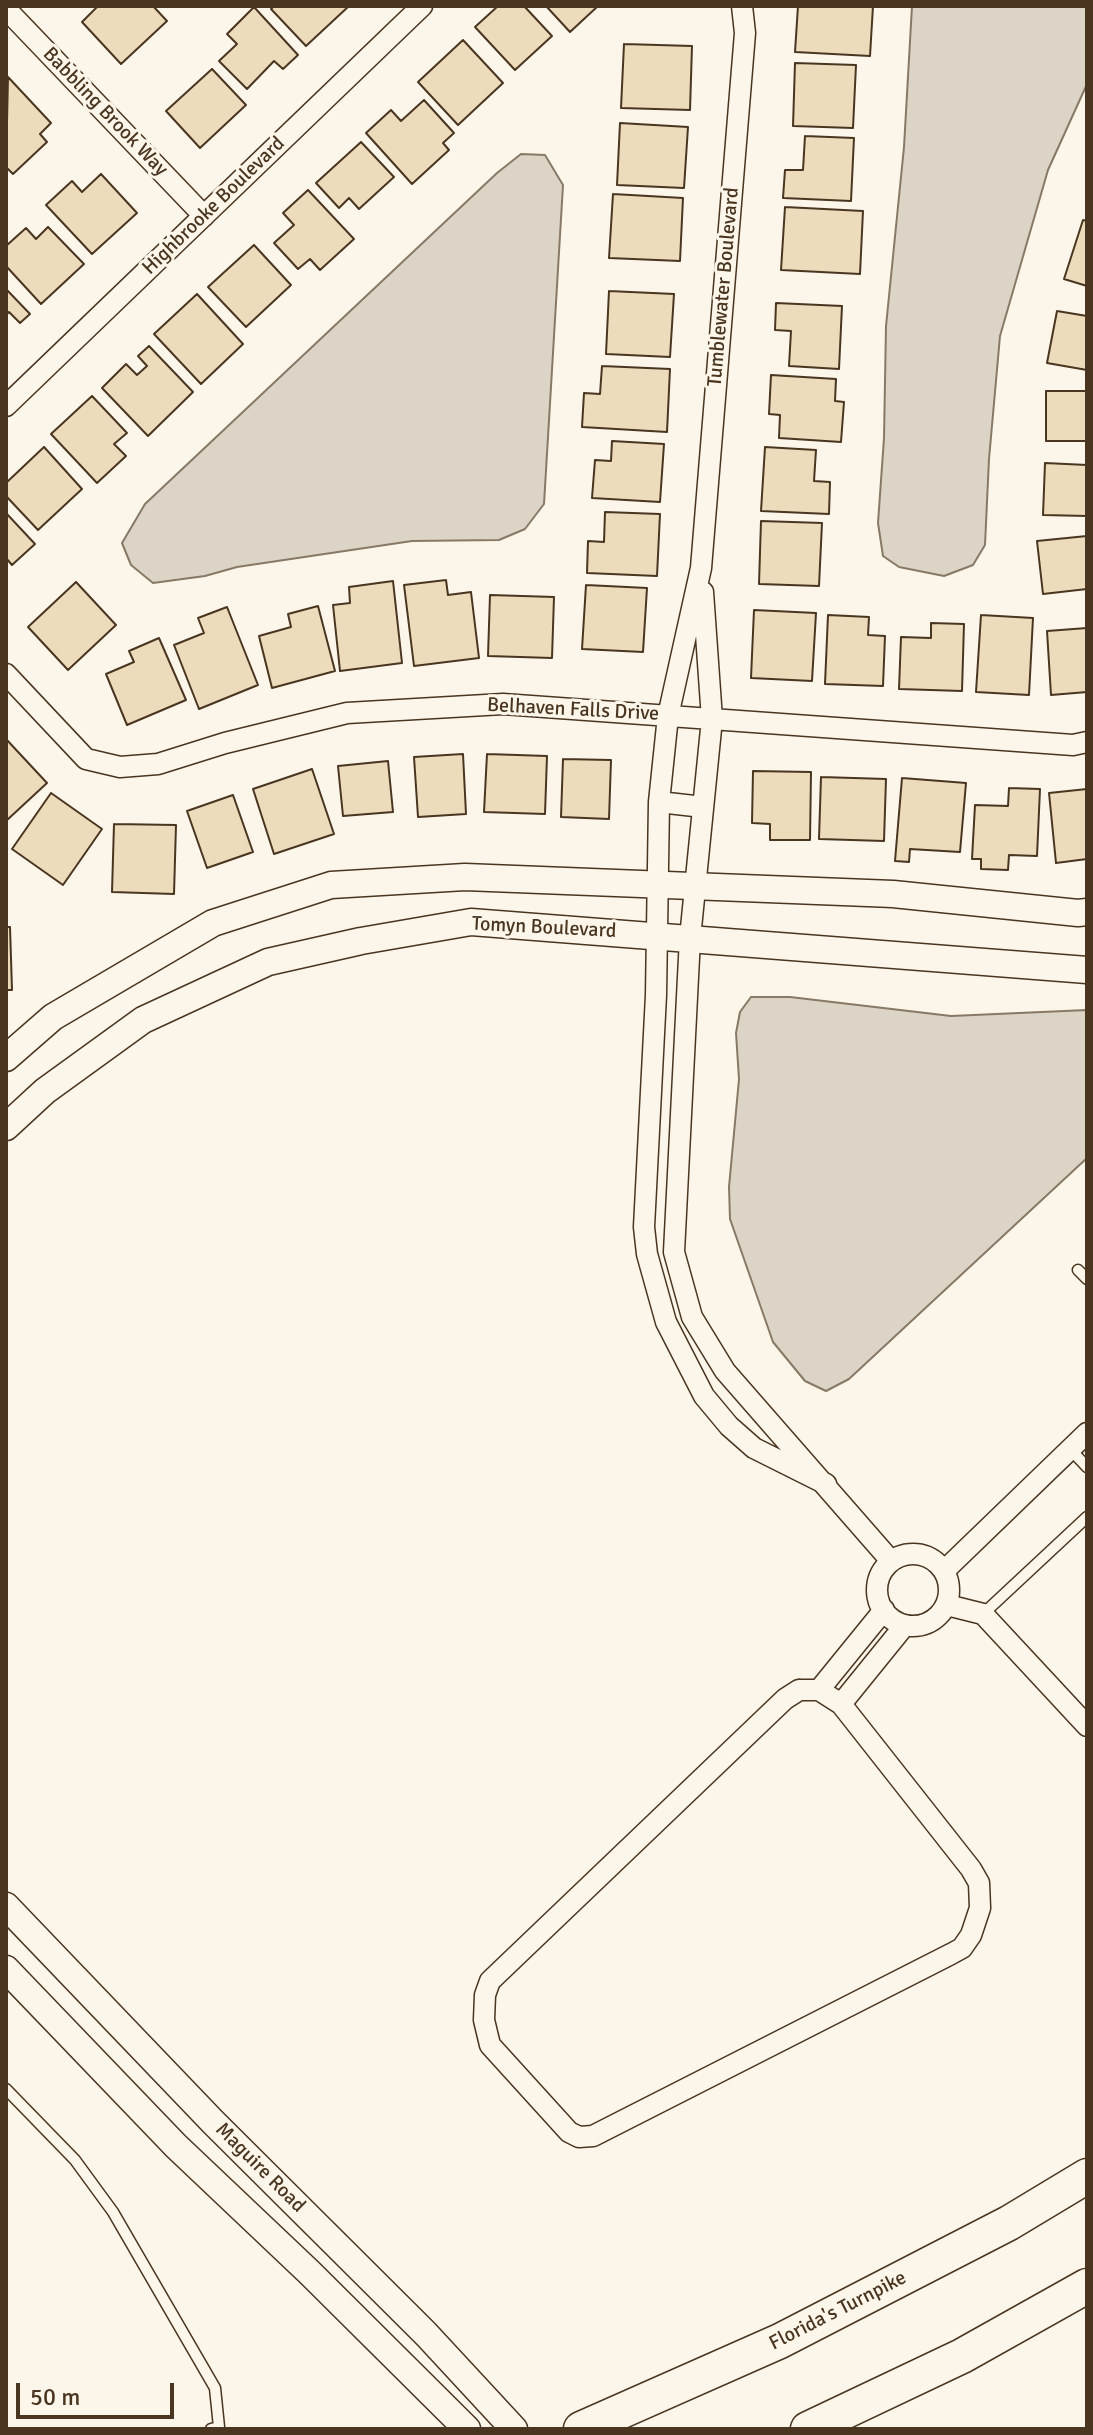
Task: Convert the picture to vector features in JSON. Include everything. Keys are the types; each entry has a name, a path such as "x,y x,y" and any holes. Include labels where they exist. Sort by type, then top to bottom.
{"highway":[{"name":"Florida's Turnpike","path":"581,2429 780,2341 1009,2223 1087,2176"},
{"path":"808,2429 962,2356 1087,2286"}],"street":[{"name":"Highbrooke Boulevard","path":"6,406 422,6"},
{"name":"Tumblewater Boulevard","path":"742,6 745,33 701,568 668,716 659,802 656,995 644,1227 647,1254 666,1322 704,1396 729,1426 754,1448 826,1484"},
{"name":"Babbling Brook Way","path":"6,7 204,216"},
{"name":"Tumblewater Boulevard","path":"701,568 712,719 690,938 674,1252 692,1317 725,1371 891,1561"},
{"name":"Belhaven Falls Drive","path":"6,674 86,759 120,767 158,764 225,743 347,713 503,704 1073,745 1087,742"},
{"path":"659,802 703,807"},
{"path":"6,1058 53,1017 213,923 331,885 465,877 893,894 1087,912"},
{"name":"Tomyn Boulevard","path":"6,1127 45,1091 143,1020 268,962 361,941 471,922 1087,970"},
{"path":"647,1254 674,1252"},
{"path":"945,1570 1087,1433"},
{"path":"914,1553 926,1556 945,1570 950,1593 947,1605 931,1622 920,1626 905,1625 884,1610 877,1593 878,1581 891,1561 914,1553"},
{"path":"947,1605 983,1614 1087,1726"},
{"path":"819,1690 884,1610"},
{"path":"841,1704 905,1625"},
{"path":"799,1690 819,1690 841,1704 971,1869 979,1883 980,1908 971,1935 962,1948 951,1954 593,2136 579,2137 569,2132 490,2045 484,2007 490,1981 785,1699 799,1690"},
{"name":"Maguire Road","path":"6,1906 213,2122 426,2334 514,2429"},
{"name":"Maguire Road","path":"6,1969 176,2146 461,2423"}],"lane":[{"path":"1078,1270 1087,1279"},
{"path":"1070,1449 1087,1467"},
{"path":"983,1614 1087,1517"},
{"path":"6,2089 75,2160 113,2212 215,2388 219,2427 211,2429"}],"shaded area":[{"path":"912,6 1087,6 1087,84 1048,170 1000,336 985,545 973,565 944,576 899,567 883,556 878,523 884,438 886,326 904,147"},
{"path":"521,154 545,155 563,185 544,504 525,529 499,540 412,541 153,583 131,565 122,543 145,504 497,173"},
{"path":"751,997 790,997 951,1016 1087,1010 1087,1158 849,1379 826,1391 805,1381 773,1342 730,1219 729,1187 739,1079 736,1033 740,1012"}],"building":[{"path":"98,6 153,6 167,21 121,64 82,22"},
{"path":"274,6 349,6 306,46 271,9"},
{"path":"498,6 524,6 552,36 515,70 475,27"},
{"path":"546,6 598,6 570,32"},
{"path":"798,6 873,6 870,56 795,52"},
{"path":"254,7 298,55 283,69 274,61 247,89 219,61 237,44 227,34"},
{"path":"463,40 503,83 458,125 418,82"},
{"path":"624,44 692,46 690,110 621,108"},
{"path":"795,63 856,65 853,128 793,126"},
{"path":"212,69 246,105 200,148 166,111"},
{"path":"8,77 51,123 40,134 47,142 13,174 6,167"},
{"path":"424,100 454,133 443,143 449,150 412,184 366,133 391,110 401,121"},
{"path":"620,123 688,127 684,188 617,185"},
{"path":"805,136 854,138 851,201 783,198 785,170 803,170"},
{"path":"361,142 394,177 359,209 349,198 339,208 316,183"},
{"path":"101,174 137,213 92,254 46,205 72,181 82,192"},
{"path":"308,190 354,239 320,270 310,259 298,269 274,243 294,225 283,213"},
{"path":"613,194 683,198 680,261 609,258"},
{"path":"785,207 863,211 860,274 781,270"},
{"path":"1083,220 1087,221 1087,286 1064,279"},
{"path":"48,227 84,264 41,304 6,266 6,246 26,228 36,239"},
{"path":"254,245 291,285 246,327 208,287"},
{"path":"6,289 30,314 20,323 9,312 6,315"},
{"path":"609,291 674,294 670,357 606,354"},
{"path":"197,294 243,344 201,384 154,334"},
{"path":"776,303 842,306 839,369 789,366 791,331 775,330"},
{"path":"1057,311 1087,316 1087,370 1047,363"},
{"path":"149,346 193,392 148,436 102,388 126,364 137,375 147,366 138,356"},
{"path":"602,366 670,369 667,432 582,427 584,393 600,394"},
{"path":"771,375 836,379 835,401 844,402 841,442 779,438 780,415 769,414"},
{"path":"1046,391 1087,391 1087,441 1046,441"},
{"path":"92,396 127,433 114,444 126,456 97,483 51,434"},
{"path":"612,441 664,444 660,502 592,498 595,460 611,461"},
{"path":"44,447 82,489 38,530 6,496 6,483"},
{"path":"765,447 816,450 814,481 830,482 829,514 761,511"},
{"path":"1045,463 1087,465 1087,516 1043,515"},
{"path":"605,512 660,514 657,576 587,573 588,541 604,542"},
{"path":"6,513 35,544 12,565 6,558"},
{"path":"761,521 822,523 819,586 759,584"},
{"path":"1087,536 1087,589 1043,594 1037,541"},
{"path":"446,580 448,595 471,592 479,658 414,666 404,585"},
{"path":"393,581 402,663 340,671 333,605 350,603 349,587"},
{"path":"76,582 116,625 68,670 28,627"},
{"path":"586,585 647,588 643,652 582,649"},
{"path":"490,595 554,597 552,658 488,656"},
{"path":"318,606 335,671 272,688 259,636 291,627 288,614"},
{"path":"227,607 258,685 199,709 174,645 204,633 198,618"},
{"path":"754,610 816,613 812,681 751,678"},
{"path":"828,615 869,617 868,635 885,636 883,686 825,684"},
{"path":"981,615 1033,618 1029,695 976,692"},
{"path":"931,623 964,624 962,691 899,689 901,637 931,638"},
{"path":"1087,628 1087,692 1051,695 1047,631"},
{"path":"159,638 186,700 127,725 106,674 134,662 129,651"},
{"path":"6,739 47,783 6,821"},
{"path":"463,754 466,814 418,817 414,757"},
{"path":"487,754 547,756 545,814 484,812"},
{"path":"563,759 611,760 609,819 561,817"},
{"path":"388,761 393,812 343,816 338,766"},
{"path":"312,769 334,834 274,854 253,789"},
{"path":"753,771 811,772 810,840 770,840 770,824 752,823"},
{"path":"821,777 886,779 884,841 819,839"},
{"path":"902,778 966,783 960,852 910,849 909,862 895,861"},
{"path":"1009,788 1040,789 1037,856 1009,855 1008,870 981,869 981,859 972,859 975,805 1008,806"},
{"path":"1087,789 1087,859 1056,863 1049,793"},
{"path":"51,793 102,829 63,885 12,849"},
{"path":"233,795 253,852 207,868 187,811"},
{"path":"114,824 176,825 174,894 112,892"},
{"path":"6,927 10,927 12,990 6,990"}]}
